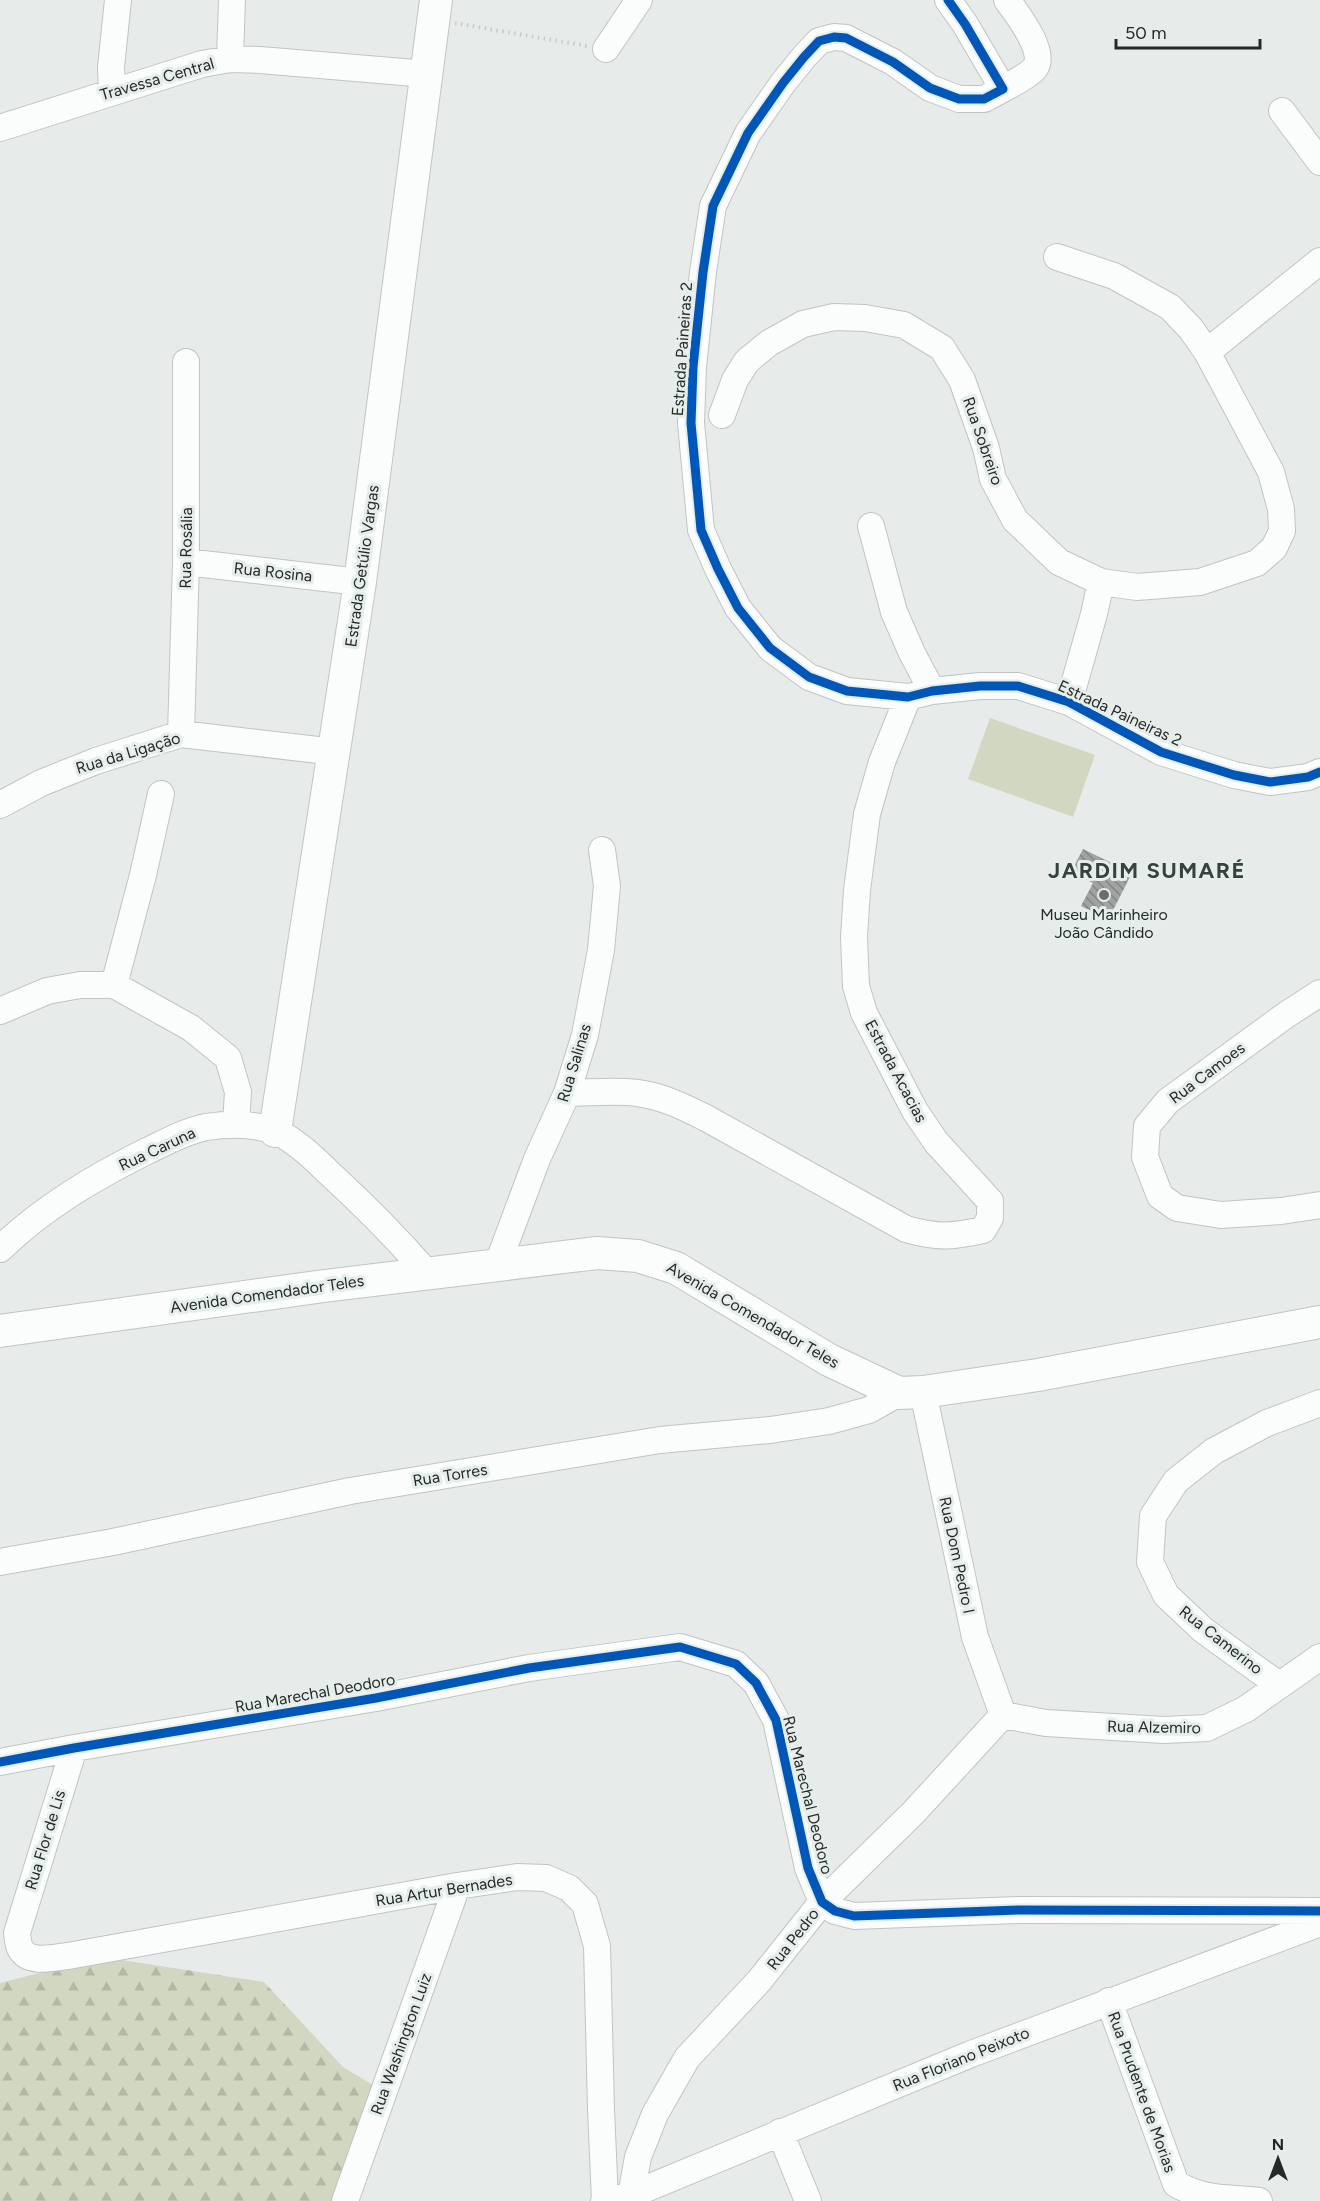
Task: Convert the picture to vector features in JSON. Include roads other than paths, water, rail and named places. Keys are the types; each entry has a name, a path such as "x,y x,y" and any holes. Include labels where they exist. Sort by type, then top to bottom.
{"main road":[{"name":"Estrada Getúlio Vargas","path":"275,1131 360,582 435,10"},
{"name":"Avenida Comendador Teles","path":"0,1331 427,1273 597,1253 638,1256 676,1268 829,1360 911,1393"},
{"path":"911,1393 1038,1375 1320,1322"}],"street":[{"path":"112,92 111,67 118,0"},
{"path":"230,59 232,0"},
{"path":"606,49 639,0"},
{"path":"948,0 965,24 1003,89"},
{"name":"Estrada Paineiras 2","path":"1007,0 1030,34 1038,56 1037,64 1033,70 984,99 959,99 930,88 892,62 846,38 834,37 819,41 783,83 748,133 713,206 706,250 693,367 691,423 700,530 738,608 770,648 809,677 847,691 908,697 932,691 980,686 1018,686 1069,702 1161,752 1234,776 1270,782 1308,777 1320,772"},
{"name":"Travessa Central","path":"0,128 202,64 230,59 427,74"},
{"path":"1282,111 1320,162"},
{"name":"Rua Sobreiro","path":"722,415 735,380 747,361 769,343 803,324 834,316 865,318 904,325 942,348 962,380 986,448 993,479 1015,520 1059,562 1101,582 1137,587 1200,582 1257,563 1274,548 1282,531 1281,509 1271,472 1207,351 1191,329 1170,307 1114,276 1057,257"},
{"path":"1207,351 1320,261"},
{"name":"Rua Rosália","path":"181,734 186,562 186,362"},
{"path":"871,526 894,612 932,691"},
{"name":"Rua Rosina","path":"186,562 360,582"},
{"path":"1069,702 1101,582"},
{"name":"Estrada Acacias","path":"567,1093 635,1093 657,1097 706,1118 906,1229 933,1236 956,1236 983,1230 990,1218 990,1201 936,1142 915,1111 864,1013 856,986 854,937 857,890 867,814 882,762 908,697"},
{"name":"Rua da Ligação","path":"0,805 41,783 96,760 181,734 335,752"},
{"path":"114,985 160,794"},
{"name":"Rua Salinas","path":"497,1266 537,1159 567,1093 585,1035 601,950 607,886 602,850"},
{"path":"0,1011 47,991 80,985 114,985 191,1028 228,1058 238,1092 236,1124"},
{"name":"Rua Camoes","path":"1320,993 1168,1101 1147,1126 1145,1157 1160,1196 1176,1208 1221,1215 1281,1211 1320,1205"},
{"name":"Rua Caruna","path":"0,1249 23,1227 58,1201 101,1175 175,1138 204,1128 236,1124 275,1131 308,1153 395,1235 427,1273"},
{"name":"Rua Torres","path":"0,1562 113,1542 350,1491 660,1440 770,1430 829,1421 870,1410 911,1393"},
{"name":"Rua Dom Pedro I","path":"911,1393 975,1637 1003,1715"},
{"name":"Rua Camerino","path":"1279,1685 1203,1630 1166,1595 1150,1562 1153,1516 1176,1481 1214,1451 1267,1423 1320,1403"},
{"name":"Rua Marechal Deodoro","path":"0,1762 376,1698 530,1668 680,1647 736,1664 756,1683 776,1720 808,1868 822,1902"},
{"name":"Rua Alzemiro","path":"1003,1715 1046,1723 1164,1730 1207,1728 1246,1709 1320,1657"},
{"name":"Rua Pedro","path":"631,2194 638,2157 654,2114 687,2058 759,1981 822,1902 914,1812 1003,1715"},
{"name":"Rua Flor de Lis","path":"17,1933 74,1748"},
{"name":"Rua Artur Bernades","path":"17,1933 20,1950 38,1959 68,1956 517,1877 546,1878 569,1888 585,1904 597,1946 605,2201"},
{"name":"Rua Washington Luiz","path":"345,2201 457,1886"},
{"path":"822,1902 835,1911 854,1916 1018,1910 1320,1911"},
{"name":"Rua Floriano Peixoto","path":"605,2201 631,2194 971,2054 1320,1923"},
{"name":"Rua Prudente de Morias","path":"1109,2001 1176,2184 1191,2194 1206,2199 1259,2201"},
{"path":"780,2132 808,2201"}],"place":[{"name":"Museu Marinheiro João Cândido","path":"1104,895"}],"district":[{"name":"JARDIM SUMARÉ","path":"1147,870"}]}
